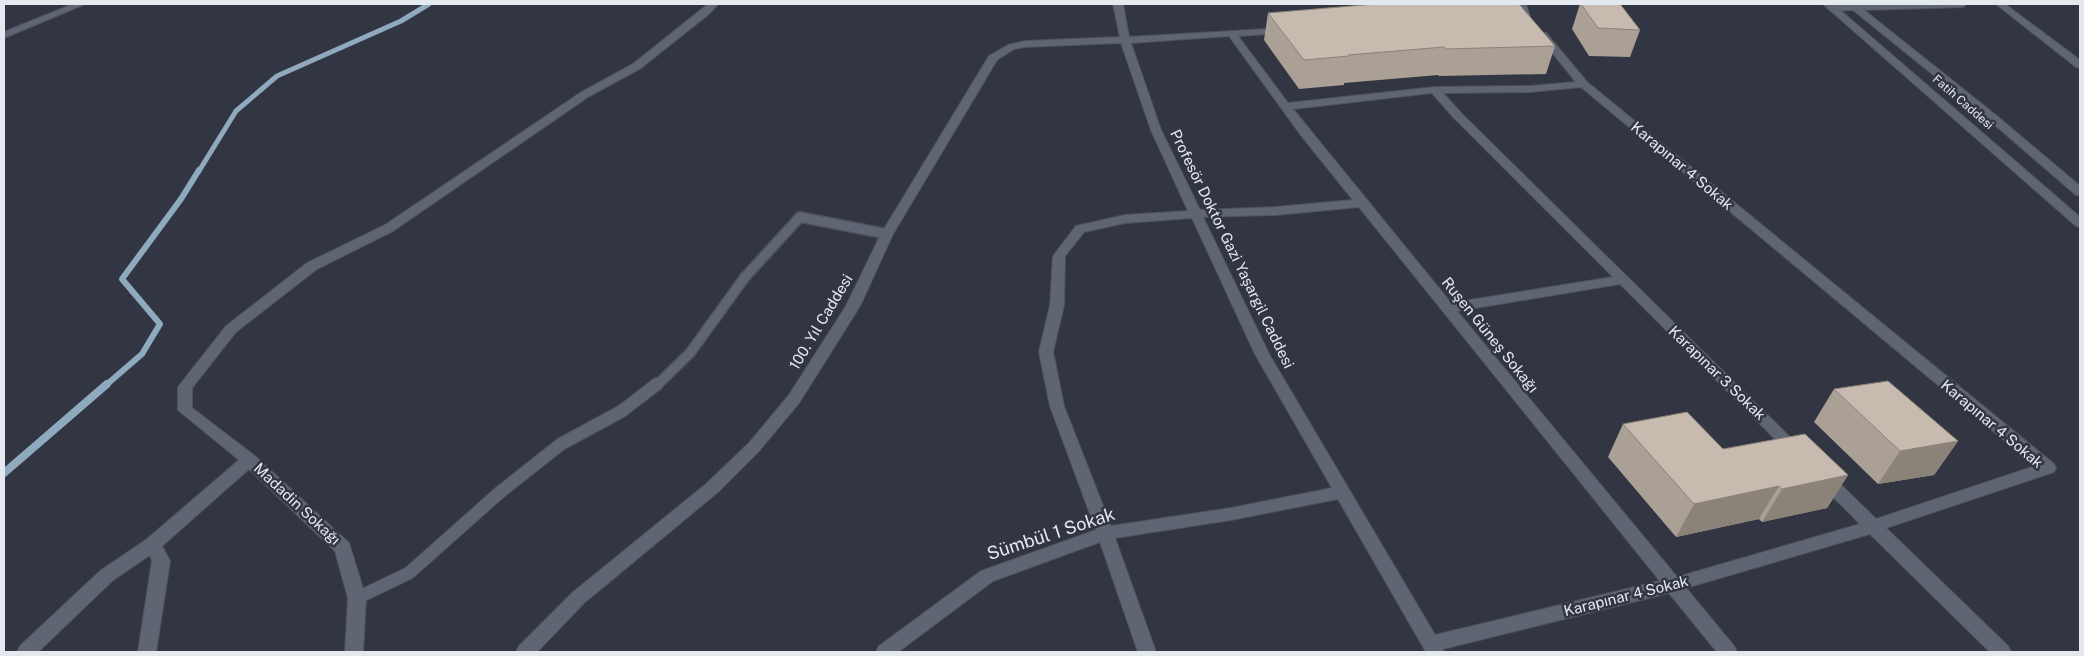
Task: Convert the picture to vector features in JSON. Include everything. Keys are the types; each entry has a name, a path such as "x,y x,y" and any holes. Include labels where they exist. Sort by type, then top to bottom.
{"street":[{"path":"4,35 80,4"},
{"name":"Madadin Sokağı","path":"354,652 357,598 343,548 249,460 184,410 185,387 231,329 312,266 389,228 584,95 637,66 714,4"},
{"name":"Profesör Doktor Gazi Yaşargil Caddesi","path":"1118,4 1125,40 1156,130 1262,354 1433,648"},
{"path":"1830,6 1963,4"},
{"path":"2000,4 2080,65"},
{"path":"1852,5 1993,118 2080,192"},
{"name":"Fatih Caddesi","path":"1830,6 2078,218"},
{"name":"Karapınar 4 Sokak","path":"1433,648 1673,585 1874,526 2048,468 1583,84 1528,22"},
{"name":"100. Yıl Caddesi","path":"525,652 578,598 712,488 754,447 794,399 853,306 886,234 998,54 1011,47 1025,44 1232,34 1296,28"},
{"name":"Ruşen Güneş Sokağı","path":"1232,34 1285,106 1362,203 1728,652"},
{"path":"1285,106 1436,90 1530,89 1583,84"},
{"name":"Karapınar 3 Sokak","path":"1436,90 1457,115 1622,280 2002,652"},
{"path":"1146,652 1106,533 1057,406 1046,352 1058,305 1059,256 1080,229 1125,219 1276,211 1362,203"},
{"path":"1447,308 1622,280"},
{"path":"26,652 106,576 153,544 249,460"},
{"name":"Sümbül 1 Sokak","path":"885,652 987,576 1106,533 1230,514 1342,492"},
{"path":"147,652 161,561 153,544"}],"lane":[{"path":"1522,4 1528,22"},
{"path":"357,598 409,573 499,493 561,444 622,411 663,380 690,353 744,277 800,217 886,234"}],"building":[{"path":"1376,4 1519,4 1555,46 1446,49 1444,47 1304,60 1268,13"},
{"path":"1581,4 1620,4 1640,30 1598,28"},
{"path":"1888,381 1958,441 1900,451 1834,389"},
{"path":"1687,412 1723,449 1805,434 1848,475 1782,489 1779,486 1694,504 1623,424"}],"waterway":[{"path":"199,171 236,111 277,76 401,21 429,4"},
{"path":"105,386 142,354 160,324 122,279 181,199 199,170"},
{"path":"4,473 107,384"}]}
